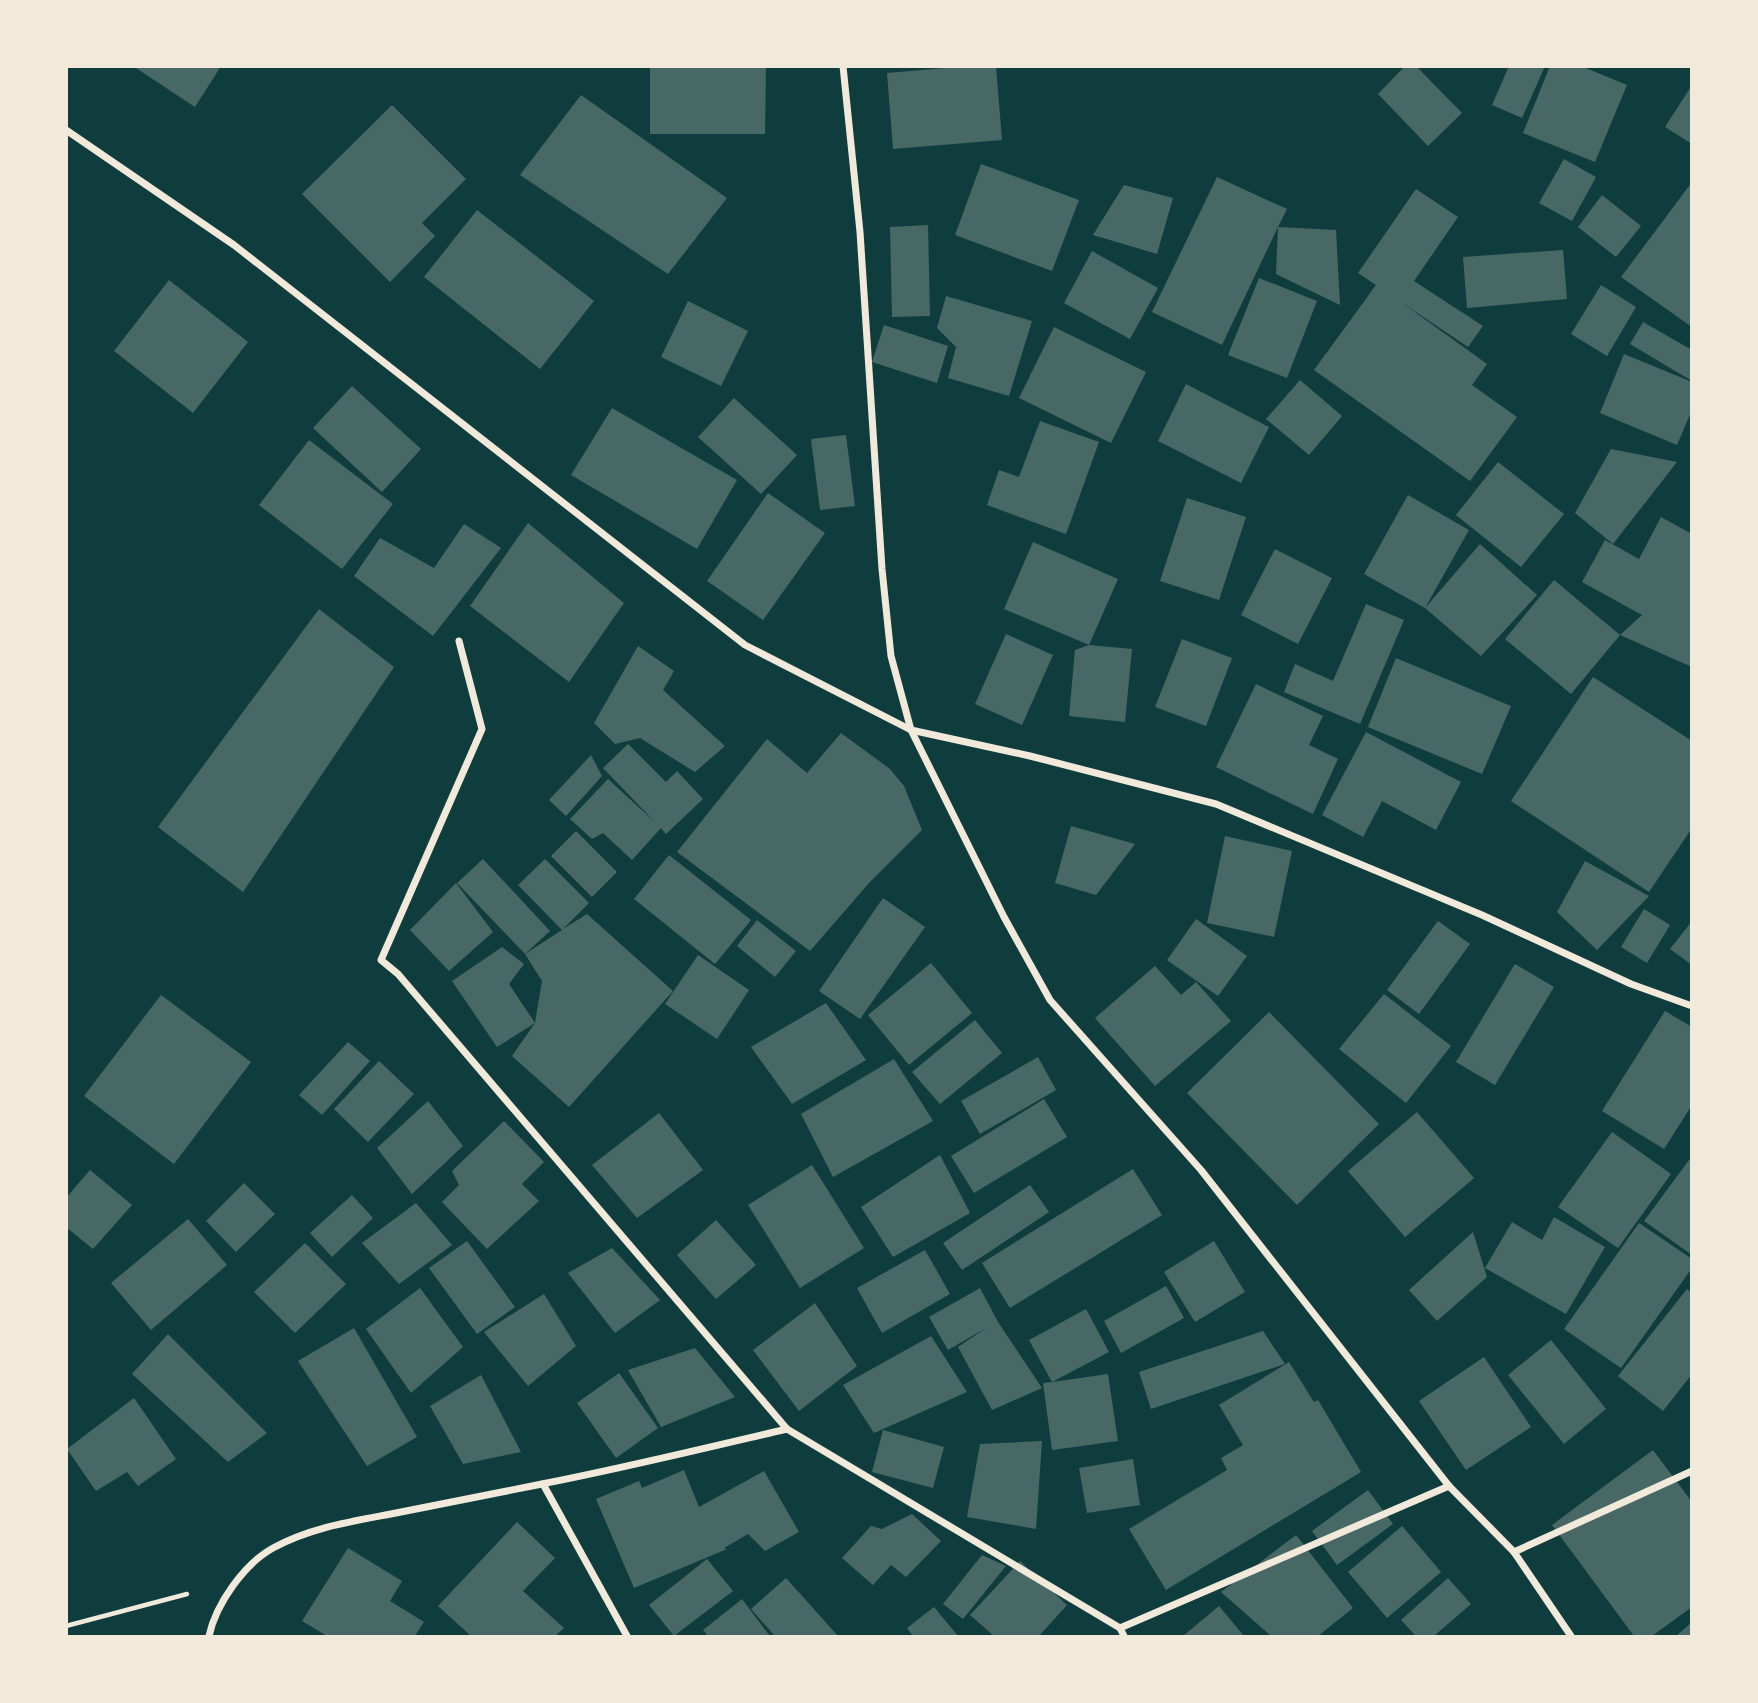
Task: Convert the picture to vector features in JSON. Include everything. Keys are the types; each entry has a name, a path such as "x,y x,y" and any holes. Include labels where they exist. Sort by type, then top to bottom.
{"street":[{"path":"843,66 861,245 883,581 891,656 911,730 1004,917 1050,1000 1201,1170 1449,1486 1514,1552 1571,1636"},
{"path":"66,130 234,245 744,645 911,730 1030,756 1216,804 1482,915 1631,984 1692,1006"},
{"path":"459,641 482,729 381,960 407,984 787,1429 1120,1628 1124,1636"},
{"path":"209,1636 212,1622 253,1564 271,1549 302,1535 338,1524 543,1484 787,1429"},
{"path":"1514,1552 1692,1471"},
{"path":"543,1484 627,1636"},
{"path":"1120,1628 1449,1486"}],"path":[{"path":"66,1626 240,1579"}],"building":[{"path":"133,66 221,66 195,107"},
{"path":"650,66 766,66 765,134 650,134"},
{"path":"996,66 1002,140 893,149 887,73"},
{"path":"1405,66 1416,66 1462,113 1428,146 1378,94"},
{"path":"1509,66 1545,66 1522,118 1492,105"},
{"path":"1550,66 1581,66 1627,85 1595,162 1523,133"},
{"path":"1692,85 1692,144 1665,127"},
{"path":"581,95 727,198 668,274 520,175"},
{"path":"392,105 466,179 422,223 435,236 390,282 302,194"},
{"path":"1564,159 1596,177 1572,221 1539,203"},
{"path":"981,164 1079,200 1052,271 955,235"},
{"path":"1217,177 1287,209 1222,345 1152,312"},
{"path":"1692,182 1692,327 1621,277"},
{"path":"1124,185 1173,198 1157,254 1093,235"},
{"path":"1416,189 1458,217 1414,281 1483,326 1468,347 1401,302 1487,364 1472,385 1517,417 1470,481 1314,370 1376,285 1358,273"},
{"path":"1602,195 1641,226 1616,257 1578,227"},
{"path":"477,210 594,301 540,369 424,277"},
{"path":"928,225 930,316 892,317 890,227"},
{"path":"1278,227 1336,230 1340,305 1276,274"},
{"path":"1563,250 1567,299 1467,308 1463,257"},
{"path":"1092,251 1158,288 1130,339 1064,303"},
{"path":"1259,278 1317,301 1287,378 1228,355"},
{"path":"169,280 248,342 193,413 114,351"},
{"path":"1601,285 1636,307 1607,356 1571,334"},
{"path":"946,296 1032,321 1009,396 948,378 956,347 937,328"},
{"path":"688,301 748,331 721,386 661,357"},
{"path":"1643,322 1692,350 1692,381 1630,344"},
{"path":"884,325 948,346 937,383 872,362"},
{"path":"1054,327 1146,372 1111,443 1019,398"},
{"path":"1624,354 1692,382 1692,410 1677,445 1600,413"},
{"path":"1300,380 1342,416 1309,455 1266,419"},
{"path":"1186,384 1269,427 1241,483 1158,441"},
{"path":"352,386 421,449 382,492 313,428"},
{"path":"734,398 797,455 761,494 698,437"},
{"path":"612,408 737,480 697,549 571,475"},
{"path":"1040,421 1099,442 1066,534 987,505 999,470 1019,477"},
{"path":"846,435 855,506 820,510 811,439"},
{"path":"309,440 393,504 342,569 259,505"},
{"path":"1611,449 1677,462 1613,544 1575,513"},
{"path":"1498,462 1564,514 1521,567 1456,515"},
{"path":"768,493 825,533 763,620 707,581"},
{"path":"1408,495 1469,530 1425,608 1364,574"},
{"path":"1187,498 1246,517 1219,600 1160,581"},
{"path":"1661,517 1692,534 1692,667 1620,635 1642,615 1582,582 1605,540 1639,559"},
{"path":"528,523 624,603 569,682 470,606"},
{"path":"464,524 501,548 433,636 354,576 380,538 434,568"},
{"path":"1033,542 1118,579 1089,645 1004,609"},
{"path":"1480,544 1537,595 1481,656 1425,608"},
{"path":"1275,549 1332,578 1298,644 1241,615"},
{"path":"1554,580 1620,635 1571,694 1505,639"},
{"path":"1366,604 1404,620 1360,724 1284,692 1295,664 1333,681"},
{"path":"319,609 394,667 243,892 158,827"},
{"path":"1006,634 1053,655 1022,725 975,704"},
{"path":"1182,639 1232,658 1206,726 1155,707"},
{"path":"1089,645 1132,649 1125,722 1069,716 1075,650"},
{"path":"638,646 674,671 663,690 725,746 695,772 640,738 615,744 594,723"},
{"path":"1396,658 1511,706 1482,774 1368,727"},
{"path":"1593,677 1692,741 1692,828 1649,892 1511,801"},
{"path":"1256,684 1323,716 1309,745 1338,759 1313,814 1216,767"},
{"path":"1366,732 1461,782 1436,830 1382,801 1363,837 1322,815"},
{"path":"841,733 890,769 904,786 922,830 869,883 810,951 677,852 767,739 807,773"},
{"path":"628,744 666,782 677,771 703,799 666,834 661,828 632,860 603,833 592,839 570,819 608,779 655,822 603,768"},
{"path":"591,755 602,776 566,816 549,800"},
{"path":"1071,826 1135,844 1096,895 1055,883"},
{"path":"576,831 617,872 592,897 551,856"},
{"path":"1225,836 1292,851 1274,937 1207,923"},
{"path":"669,855 751,920 715,964 634,899"},
{"path":"483,859 550,931 525,954 457,883"},
{"path":"545,859 589,903 563,929 587,914 673,991 569,1107 512,1056 535,1023 542,981 525,954 562,930 518,885"},
{"path":"1585,861 1649,896 1597,950 1557,912"},
{"path":"456,883 493,932 449,971 410,930"},
{"path":"883,898 925,927 860,1019 819,991"},
{"path":"1644,909 1670,925 1647,963 1621,947"},
{"path":"1196,919 1247,956 1218,996 1167,960"},
{"path":"757,920 796,951 775,977 737,946"},
{"path":"1438,921 1470,944 1419,1014 1387,990"},
{"path":"1692,921 1692,965 1670,949"},
{"path":"502,947 524,964 509,984 535,1023 497,1047 452,981"},
{"path":"698,955 749,990 717,1039 665,1004"},
{"path":"931,963 972,1013 909,1065 868,1015"},
{"path":"1515,964 1554,987 1495,1085 1456,1062"},
{"path":"1155,966 1181,995 1196,982 1231,1021 1155,1086 1095,1018"},
{"path":"1384,994 1451,1046 1406,1103 1339,1049"},
{"path":"161,995 251,1062 174,1164 84,1096"},
{"path":"826,1003 866,1060 792,1104 751,1047"},
{"path":"1665,1011 1692,1027 1692,1105 1664,1149 1602,1111"},
{"path":"1269,1012 1379,1124 1297,1205 1187,1093"},
{"path":"975,1020 1002,1053 940,1104 912,1072"},
{"path":"348,1042 370,1061 322,1115 299,1095"},
{"path":"1038,1057 1056,1090 980,1134 961,1101"},
{"path":"894,1059 933,1121 833,1177 801,1114"},
{"path":"379,1061 414,1094 368,1142 334,1109"},
{"path":"1044,1099 1067,1137 974,1193 951,1156"},
{"path":"428,1101 463,1146 412,1194 377,1148"},
{"path":"1417,1112 1474,1178 1405,1237 1348,1171"},
{"path":"659,1113 703,1170 637,1218 592,1165"},
{"path":"504,1121 544,1162 522,1184 539,1201 487,1249 442,1202 459,1185 452,1171"},
{"path":"1612,1132 1671,1174 1618,1248 1558,1207"},
{"path":"940,1155 970,1213 893,1257 861,1207"},
{"path":"1692,1156 1692,1255 1644,1221"},
{"path":"812,1165 864,1248 800,1288 748,1205"},
{"path":"1133,1169 1162,1215 1010,1308 982,1263"},
{"path":"90,1170 132,1205 93,1249 66,1227 66,1198"},
{"path":"244,1183 275,1214 236,1252 206,1221"},
{"path":"1030,1185 1049,1212 962,1270 943,1243"},
{"path":"352,1195 373,1218 332,1257 310,1233"},
{"path":"416,1203 452,1245 399,1284 362,1243"},
{"path":"1554,1217 1605,1247 1566,1314 1485,1268 1512,1222 1542,1240"},
{"path":"188,1219 227,1265 151,1330 111,1283"},
{"path":"716,1220 756,1265 716,1299 677,1255"},
{"path":"1639,1223 1692,1259 1692,1268 1621,1368 1564,1329"},
{"path":"1473,1232 1487,1277 1437,1321 1409,1290"},
{"path":"467,1241 515,1307 477,1334 429,1268"},
{"path":"1214,1241 1245,1292 1195,1322 1164,1272"},
{"path":"305,1243 346,1284 295,1333 254,1292"},
{"path":"612,1248 660,1300 615,1333 568,1273"},
{"path":"925,1250 950,1294 882,1333 857,1288"},
{"path":"1166,1286 1184,1318 1121,1353 1104,1321"},
{"path":"420,1288 463,1347 411,1393 366,1329"},
{"path":"980,1288 998,1322 1042,1388 992,1410 958,1347 986,1328 948,1350 929,1317"},
{"path":"1687,1289 1692,1293 1692,1374 1663,1411 1618,1376"},
{"path":"544,1294 576,1346 528,1386 484,1332"},
{"path":"815,1303 857,1366 799,1411 753,1350"},
{"path":"1086,1309 1109,1352 1052,1382 1029,1340"},
{"path":"354,1328 417,1437 367,1466 298,1361"},
{"path":"1263,1331 1285,1364 1151,1409 1139,1372"},
{"path":"168,1334 267,1433 228,1462 132,1374"},
{"path":"931,1336 967,1392 874,1433 843,1385"},
{"path":"1551,1340 1606,1409 1564,1444 1508,1375"},
{"path":"695,1348 735,1397 661,1427 628,1370"},
{"path":"1484,1357 1531,1427 1466,1470 1419,1401"},
{"path":"1289,1362 1314,1402 1318,1400 1361,1472 1166,1590 1129,1529 1227,1470 1221,1458 1243,1445 1219,1405"},
{"path":"619,1373 658,1428 616,1458 577,1403"},
{"path":"1108,1374 1118,1441 1052,1450 1043,1383"},
{"path":"481,1375 521,1452 463,1464 430,1406"},
{"path":"134,1398 176,1459 138,1486 127,1472 96,1491 67,1449"},
{"path":"883,1430 944,1447 933,1488 872,1472"},
{"path":"1042,1441 1036,1529 967,1517 980,1444"},
{"path":"1653,1450 1692,1502 1692,1607 1652,1636 1634,1636 1552,1525"},
{"path":"1133,1459 1140,1505 1087,1513 1079,1468"},
{"path":"684,1470 699,1507 764,1471 799,1532 765,1551 748,1534 724,1548 727,1549 634,1588 596,1499 639,1481 642,1488"},
{"path":"1368,1490 1393,1524 1337,1565 1312,1531"},
{"path":"912,1514 941,1541 906,1577 891,1565 873,1585 842,1558 871,1526 882,1529"},
{"path":"517,1522 555,1558 523,1591 564,1628 555,1636 471,1636 438,1606"},
{"path":"1402,1526 1441,1572 1387,1618 1348,1572"},
{"path":"1296,1535 1353,1608 1318,1636 1271,1636 1221,1592"},
{"path":"348,1548 402,1581 390,1601 424,1622 415,1636 327,1636 302,1621"},
{"path":"982,1555 1006,1566 963,1619 943,1604"},
{"path":"707,1559 733,1591 674,1636 649,1605"},
{"path":"1020,1561 1067,1605 1039,1636 994,1636 970,1615"},
{"path":"786,1578 838,1636 775,1636 751,1609"},
{"path":"1448,1578 1471,1604 1434,1636 1416,1636 1401,1620"},
{"path":"742,1599 769,1635 708,1636 703,1630"},
{"path":"1219,1606 1244,1636 1183,1636"},
{"path":"934,1607 958,1636 913,1636 907,1628"},
{"path":"1692,1622 1692,1636 1676,1636"}]}
